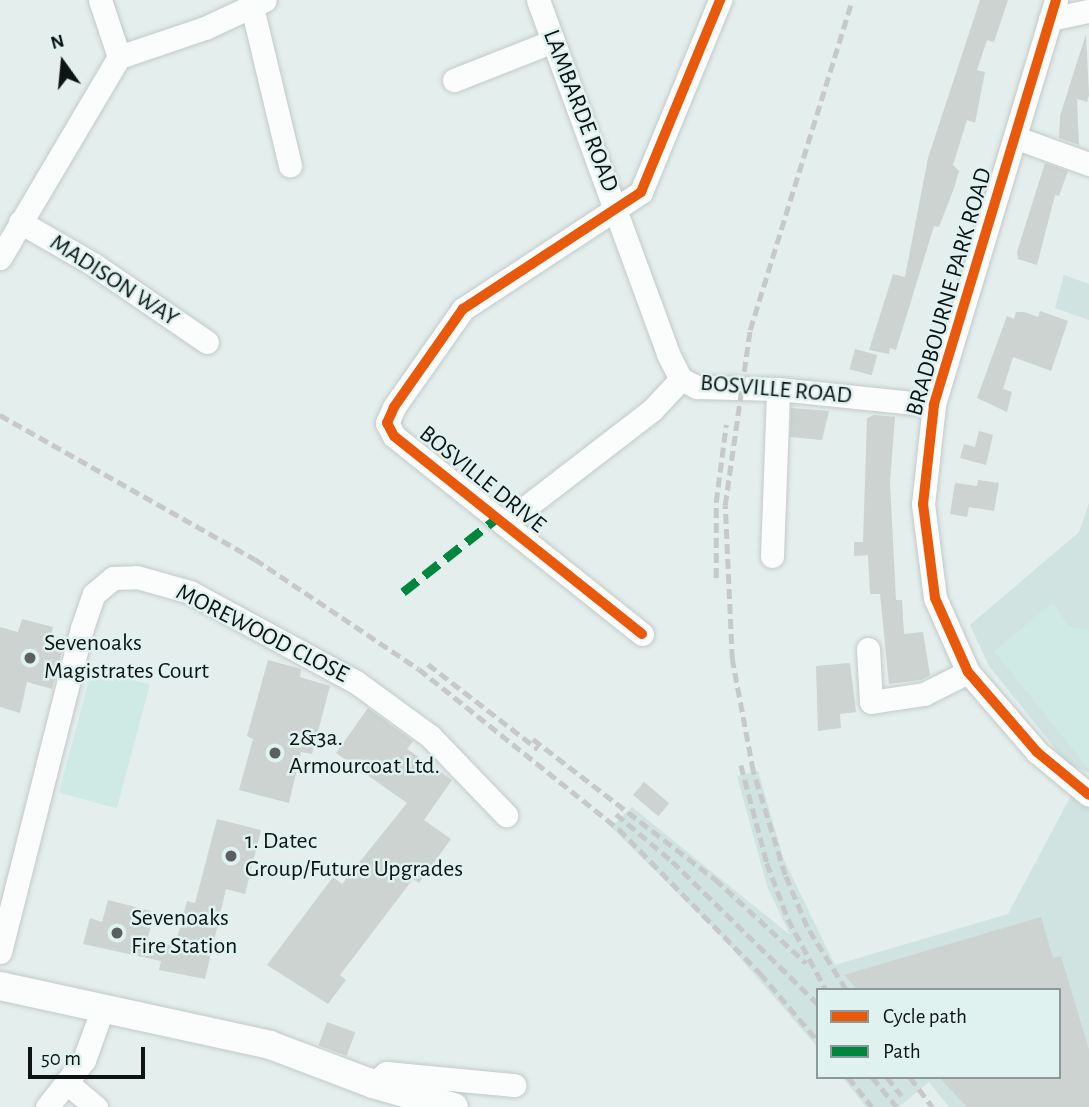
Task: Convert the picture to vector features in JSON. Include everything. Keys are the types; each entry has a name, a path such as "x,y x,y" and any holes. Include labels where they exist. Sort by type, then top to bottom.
{"main road":[{"path":"0,986 270,1045 438,1105"}],"street":[{"path":"100,0 119,57"},
{"name":"LAMBARDE ROAD","path":"538,0 668,354 681,379"},
{"path":"616,208 641,192 720,0"},
{"path":"2,248 119,57 258,3 290,165"},
{"path":"1053,9 1089,10"},
{"name":"BRADBOURNE PARK ROAD","path":"1053,9 1017,138 934,405 923,504 928,565 935,598 968,672 1037,752 1089,795"},
{"path":"454,80 553,41"},
{"path":"1017,138 1089,164"},
{"name":"BOSVILLE DRIVE","path":"616,208 463,309 388,417 394,436 642,634"},
{"name":"MADISON WAY","path":"20,222 93,264 206,342"},
{"name":"BOSVILLE ROAD","path":"504,523 652,410 681,379 697,387 778,389 934,405"},
{"path":"772,556 778,389"},
{"name":"MOREWOOD CLOSE","path":"0,952 82,628 94,594 113,578 137,577 190,592 356,682 430,736 506,815"},
{"path":"868,649 871,702 923,694 968,672"},
{"path":"47,1107 83,1060 102,1010"},
{"path":"373,1084 386,1073 514,1086"},
{"path":"67,1083 96,1107"}],"shaded area":[{"path":"1064,275 1089,284 1089,320 1055,308"},
{"path":"1089,503 1089,773 1066,762 989,666 970,625 1079,532"},
{"path":"758,771 784,860 835,965 1008,914 1073,792 1089,804 1089,1107 949,1107 929,1082 899,1107 866,1107 844,1079 1061,1079 1061,988 816,988 816,1046 721,936 611,827 632,807 790,935 767,886 737,776"}],"green space":[{"path":"1053,603 1068,626 1089,630 1089,769 994,651"},
{"path":"92,669 150,685 117,808 59,793"}],"building":[{"path":"980,0 1008,0 994,42 987,40 977,70 985,72 975,123 967,120 953,165 959,171 954,188 939,227 934,226 896,350 890,348 889,354 869,350 893,274 905,277 928,158"},
{"path":"1086,34 1089,95 1087,102 1077,99 1079,145 1059,138 1060,116"},
{"path":"1045,163 1068,171 1059,196 1055,195 1037,265 1018,259 1017,252"},
{"path":"1040,311 1068,321 1051,371 1013,357 1003,389 1012,392 1007,412 977,398 1007,316 1014,319 1016,312 1024,312 1038,317"},
{"path":"855,349 877,355 872,375 850,369"},
{"path":"791,408 829,411 822,440 790,437"},
{"path":"874,415 895,417 890,482 896,600 902,600 904,634 923,632 930,675 921,680 889,684 880,594 870,594 868,555 854,556 854,542 863,542 867,418"},
{"path":"979,431 993,435 986,465 960,458 964,444 975,447"},
{"path":"978,480 999,483 994,511 969,507 967,517 950,514 955,483 977,486"},
{"name":"Sevenoaks Magistrates Court","path":"22,619 53,627 50,640 64,643 52,689 27,682 20,713 0,707 0,627 18,632"},
{"name":"2&3a. Armourcoat Ltd.","path":"268,660 301,669 300,677 330,686 312,754 301,752 289,803 239,790 253,739 247,736"},
{"path":"850,663 856,712 840,714 841,728 818,731 816,666"},
{"path":"368,708 413,741 407,749 452,780 424,820 451,839 419,883 413,879 340,975 346,980 328,1004 267,965 333,877 342,884 407,803 336,753"},
{"path":"644,782 669,803 658,816 633,795"},
{"path":"217,819 261,830 245,894 226,889 205,979 159,970 161,961 83,944 90,918 102,922 108,900 155,912 147,940 175,946 187,901 195,903"},
{"path":"1041,917 1053,958 1061,956 1089,1050 1089,1107 967,1107 941,1079 1061,1079 1061,988 856,988 844,975"},
{"path":"327,1022 355,1032 347,1056 318,1045"}],"railway":[{"path":"845,988 807,927 785,875 753,771 732,659 725,505 750,330 852,0"},
{"path":"0,415 255,559 419,669 619,829 760,973 816,1039"},
{"path":"716,578 716,502 726,425"},
{"path":"428,664 538,749"},
{"path":"533,739 715,879 806,963"},
{"path":"741,765 767,863 788,919 825,988"},
{"path":"616,814 672,861 816,1002"},
{"path":"850,1079 872,1107"},
{"path":"874,1079 897,1107"},
{"path":"889,1079 902,1096"},
{"path":"912,1079 933,1107"}],"marked path":[{"path":"403,592 497,518"}],"cycle path":[{"path":"642,634 394,436 387,423 394,407 463,309 641,192 720,0"},
{"path":"1056,0 934,405 923,504 935,598 968,672 1037,752 1089,795"}],"place":[{"name":"Sevenoaks Magistrates Court","path":"30,658"},
{"name":"2&3a. Armourcoat Ltd.","path":"275,753"},
{"name":"1. Datec Group/Future Upgrades","path":"231,856"},
{"name":"Sevenoaks Fire Station","path":"117,933"}]}
